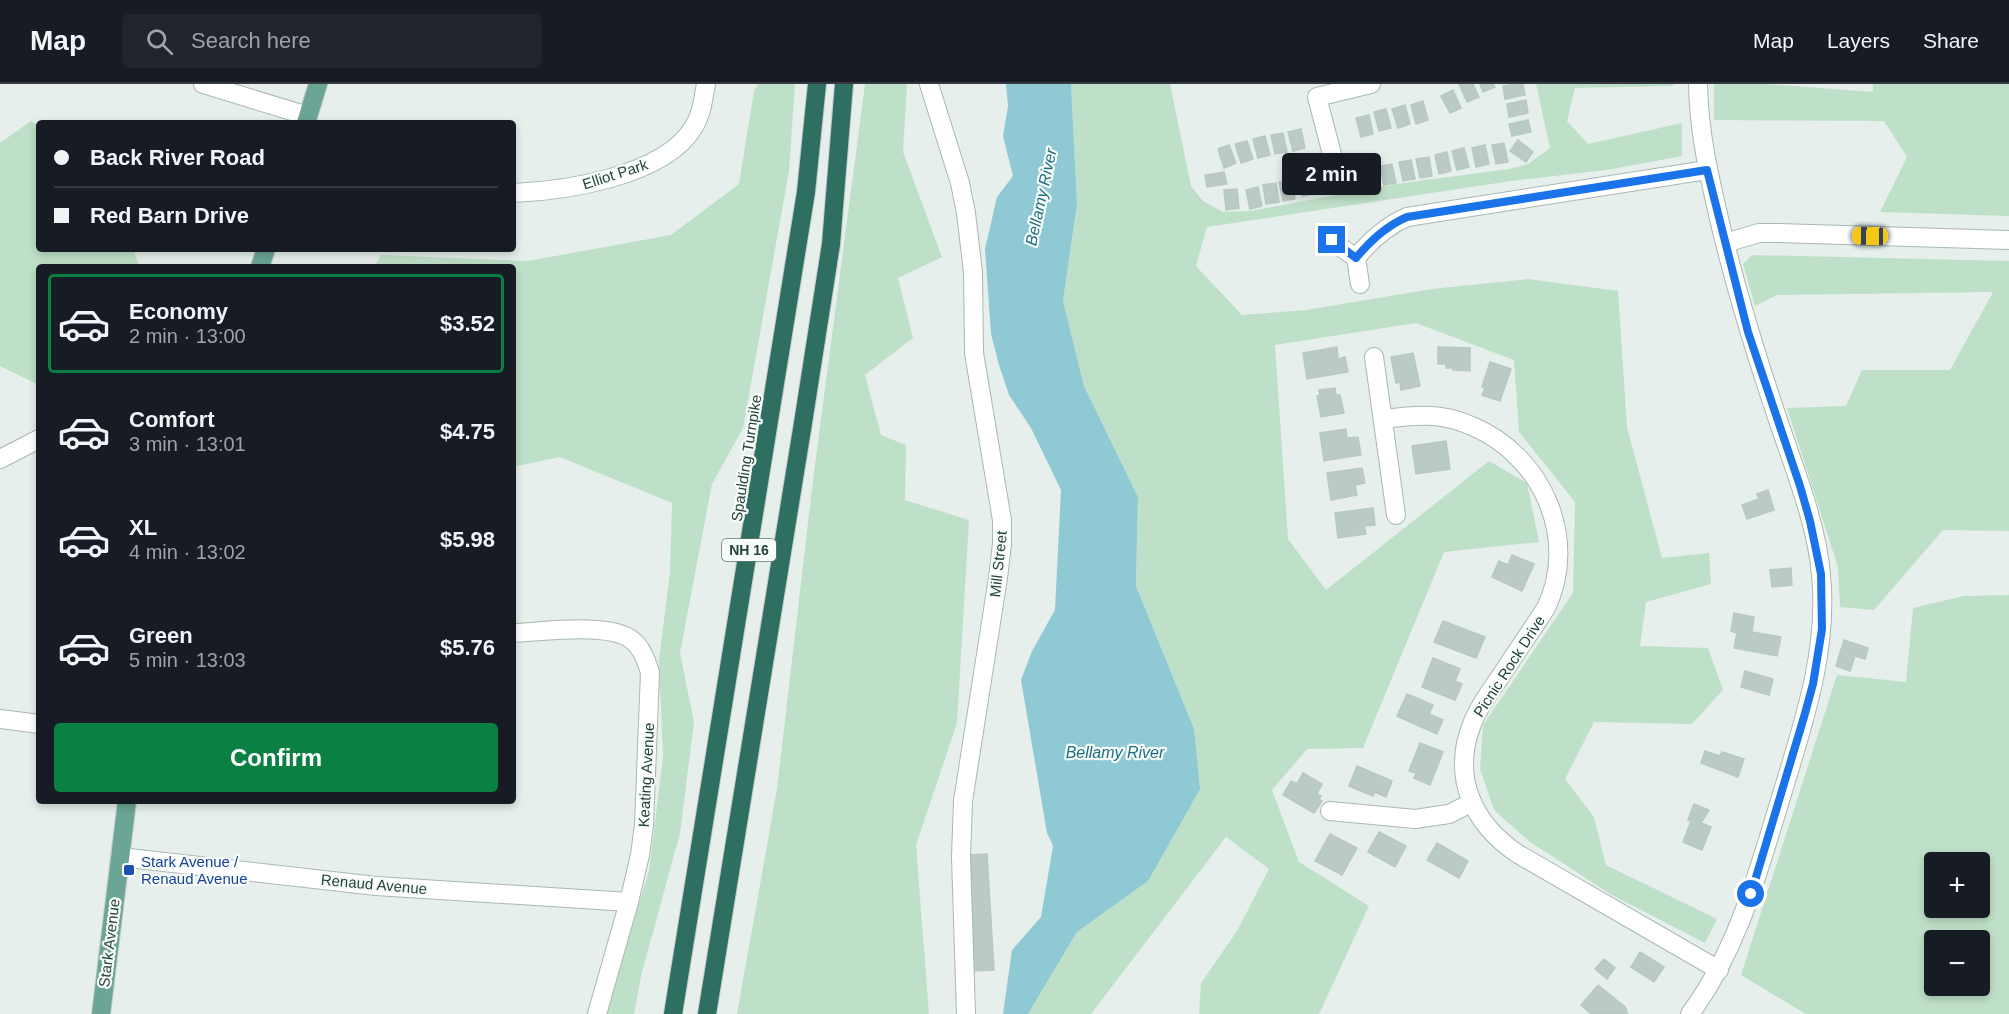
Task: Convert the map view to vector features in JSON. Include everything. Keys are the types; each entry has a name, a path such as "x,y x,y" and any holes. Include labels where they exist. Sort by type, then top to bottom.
{"highway":[{"name":"Spaulding Turnpike","path":"673,1014 806,192 817,84"},
{"name":"NH 16","path":"707,1014 827,266 844,84"}],"main road":[{"path":"307,119 318,84"},
{"name":"Stark Avenue","path":"101,1014 128,804"}],"street":[{"path":"203,84 307,119"},
{"name":"Elliot Park","path":"516,193 574,187 628,172 670,153 683,142 694,127 701,112 706,84"},
{"name":"Mill Street","path":"929,84 960,183 966,213 973,272 974,353 1002,520 998,578 963,801 961,868 966,1014"},
{"path":"1338,177 1317,97 1371,84"},
{"path":"1690,1014 1719,970 1746,908 1801,729 1813,682 1822,629 1821,574 1810,521 1748,332 1725,243 1707,170 1699,118 1698,84"},
{"path":"1356,258 1389,226 1407,217 1707,170"},
{"path":"1725,243 1759,233 2009,240"},
{"path":"1332,240 1356,258 1360,284"},
{"path":"1374,357 1396,515"},
{"name":"Picnic Rock Drive","path":"1383,419 1420,414 1455,420 1472,425 1486,433 1513,453 1527,468 1548,499 1555,518 1560,555 1557,582 1552,596 1480,705 1467,738 1464,768 1471,803 1490,831 1503,843 1719,970"},
{"path":"0,459 36,441"},
{"name":"Keating Avenue","path":"516,633 613,631 634,641 640,648 650,672 645,803 640,855 597,1014"},
{"path":"0,719 36,724"},
{"path":"1329,811 1415,819 1449,814 1471,803"},
{"name":"Renaud Avenue","path":"120,857 376,886 629,902"}],"green space":[{"path":"758,84 795,84 789,171 743,428 712,484 680,653 694,722 680,833 641,976 634,1014 605,1014 649,871 663,757 659,660 670,572 672,503 560,457 516,466 516,264 376,264 381,255 528,261 671,235 739,184 754,91"},
{"path":"865,84 907,84 903,152 942,257 898,278 913,338 865,375 881,435 906,445 905,500 969,520 957,723 916,845 929,1014 737,1014 777,789 813,480"},
{"path":"1071,84 1170,84 1191,186 1203,201 1223,212 1250,211 1396,184 1509,169 1528,164 1550,148 1536,84 1673,84 1673,86 1575,88 1567,121 1588,144 1682,123 1682,156 1607,170 1511,181 1207,227 1196,266 1242,315 1306,310 1432,289 1528,279 1618,291 1627,427 1662,558 1709,553 1711,584 1646,602 1640,646 1708,648 1723,690 1692,724 1594,722 1565,779 1594,817 1606,865 1717,919 1705,943 1612,895 1530,842 1494,810 1480,769 1483,725 1573,593 1575,502 1519,432 1514,360 1416,323 1275,345 1288,539 1326,590 1489,461 1527,483 1539,542 1444,552 1363,748 1307,749 1272,790 1299,862 1369,906 1319,1014 1199,1014 1201,983 1237,931 1269,869 1226,837 1091,1014 1028,1014 1077,932 1148,881 1194,729 1136,586 1138,497 1084,386 1063,301 1077,204"},
{"path":"1714,84 1767,84 1873,92 1873,84 2009,84 2009,216 1880,212 1907,157 1884,121 1714,120"},
{"path":"31,121 36,124 36,252 134,252 139,264 36,264 36,384 0,366 0,143"},
{"path":"1752,255 2009,261 2009,531 1943,530 1874,610 1840,607 1838,567 1787,408 1846,406 1862,370 1950,370 1993,292 1777,295 1755,306 1743,264"},
{"path":"2009,595 2009,1014 1806,1014 1741,975 1837,675 1906,682 1913,608 1964,596"}],"water":[{"name":"Bellamy River","path":"1006,84 1071,84 1077,204 1063,301 1084,386 1138,497 1136,586 1194,729 1200,789 1148,881 1077,932 1028,1014 1003,1014 1012,950 1041,917 1053,846 1047,833 1021,680 1032,651 1055,610 1061,490 1031,428 1009,395 991,334 985,249 997,197 1013,176 1003,136 1008,106"}],"building":[{"path":"1459,84 1473,84 1479,97 1467,102"},
{"path":"1480,84 1493,84 1495,87 1483,92"},
{"path":"1523,84 1525,95 1505,99 1503,86"},
{"path":"1453,90 1461,108 1450,113 1441,96"},
{"path":"1526,100 1528,113 1509,117 1507,104"},
{"path":"1423,101 1428,120 1416,124 1411,105"},
{"path":"1405,105 1410,124 1398,128 1392,109"},
{"path":"1386,109 1391,128 1379,131 1374,112"},
{"path":"1369,115 1373,134 1361,137 1356,118"},
{"path":"1528,120 1531,132 1512,136 1509,124"},
{"path":"1301,129 1305,148 1293,151 1288,132"},
{"path":"1283,133 1287,152 1275,154 1271,135"},
{"path":"1265,136 1270,155 1258,158 1253,139"},
{"path":"1518,140 1533,152 1526,162 1510,151"},
{"path":"1247,141 1253,159 1241,163 1235,144"},
{"path":"1504,143 1508,162 1496,164 1492,145"},
{"path":"1229,145 1236,163 1224,168 1218,149"},
{"path":"1485,145 1489,164 1476,167 1472,148"},
{"path":"1464,148 1469,167 1457,170 1452,151"},
{"path":"1447,152 1451,171 1439,174 1435,155"},
{"path":"1429,157 1432,176 1420,178 1416,159"},
{"path":"1411,160 1415,179 1403,181 1399,162"},
{"path":"1392,164 1396,183 1384,185 1380,166"},
{"path":"1373,166 1377,185 1365,188 1361,169"},
{"path":"1224,172 1227,184 1207,187 1205,175"},
{"path":"1311,174 1316,193 1303,196 1299,177"},
{"path":"1291,179 1295,199 1283,201 1279,182"},
{"path":"1276,183 1279,202 1266,204 1263,185"},
{"path":"1258,187 1262,206 1250,209 1246,190"},
{"path":"1237,189 1239,208 1226,210 1224,190"},
{"path":"1337,347 1338,359 1345,357 1348,372 1307,379 1303,353"},
{"path":"1438,347 1470,348 1470,371 1453,370 1453,368 1446,368 1446,364 1438,364"},
{"path":"1413,353 1420,386 1401,390 1400,382 1396,383 1391,357"},
{"path":"1490,362 1511,369 1500,401 1482,395 1485,388 1482,387"},
{"path":"1335,388 1336,395 1340,395 1344,413 1321,417 1317,396 1320,395 1319,390"},
{"path":"1346,429 1347,438 1358,437 1361,455 1324,461 1320,433"},
{"path":"1446,441 1450,469 1416,474 1412,446"},
{"path":"1362,468 1365,483 1355,485 1357,495 1331,500 1327,473"},
{"path":"1768,490 1774,510 1747,519 1742,505 1759,499 1757,494"},
{"path":"1373,508 1375,525 1364,526 1366,534 1338,538 1335,513"},
{"path":"1512,555 1534,564 1522,591 1492,577 1499,561 1508,565"},
{"path":"1791,568 1792,585 1772,587 1770,570"},
{"path":"1734,613 1754,617 1752,632 1781,637 1777,656 1734,648 1737,633 1731,631"},
{"path":"1443,621 1485,637 1476,658 1434,642"},
{"path":"1844,640 1868,648 1865,659 1855,656 1850,671 1836,666"},
{"path":"1433,658 1460,669 1455,681 1462,684 1455,700 1422,687"},
{"path":"1745,671 1773,679 1769,695 1741,687"},
{"path":"1407,694 1433,705 1429,714 1443,720 1437,734 1397,716"},
{"path":"1420,743 1443,752 1430,785 1414,778 1416,773 1409,771"},
{"path":"1705,751 1720,756 1722,752 1744,759 1738,777 1701,763"},
{"path":"1357,766 1392,781 1386,797 1375,792 1373,796 1349,786"},
{"path":"1303,773 1322,784 1317,794 1321,796 1319,799 1322,801 1314,813 1283,795 1291,781 1297,784"},
{"path":"1694,804 1709,810 1701,823 1711,827 1702,850 1683,842 1691,821 1688,820"},
{"path":"1379,832 1406,846 1395,867 1368,852"},
{"path":"1330,834 1357,848 1342,875 1315,861"},
{"path":"1437,843 1468,861 1459,878 1427,860"},
{"path":"987,854 994,970 975,971 967,855"},
{"path":"1640,952 1664,967 1654,982 1631,967"},
{"path":"1604,959 1615,968 1607,979 1595,969"},
{"path":"1598,985 1625,1007 1628,1014 1591,1014 1581,1005"}],"place":[{"name":"Stark Avenue / Renaud Avenue","path":"129,870"}],"route":[{"path":"1332,240 1356,258 1389,226 1407,217 1707,170 1748,332 1800,486 1821,574 1822,629 1813,684 1751,894"}]}
